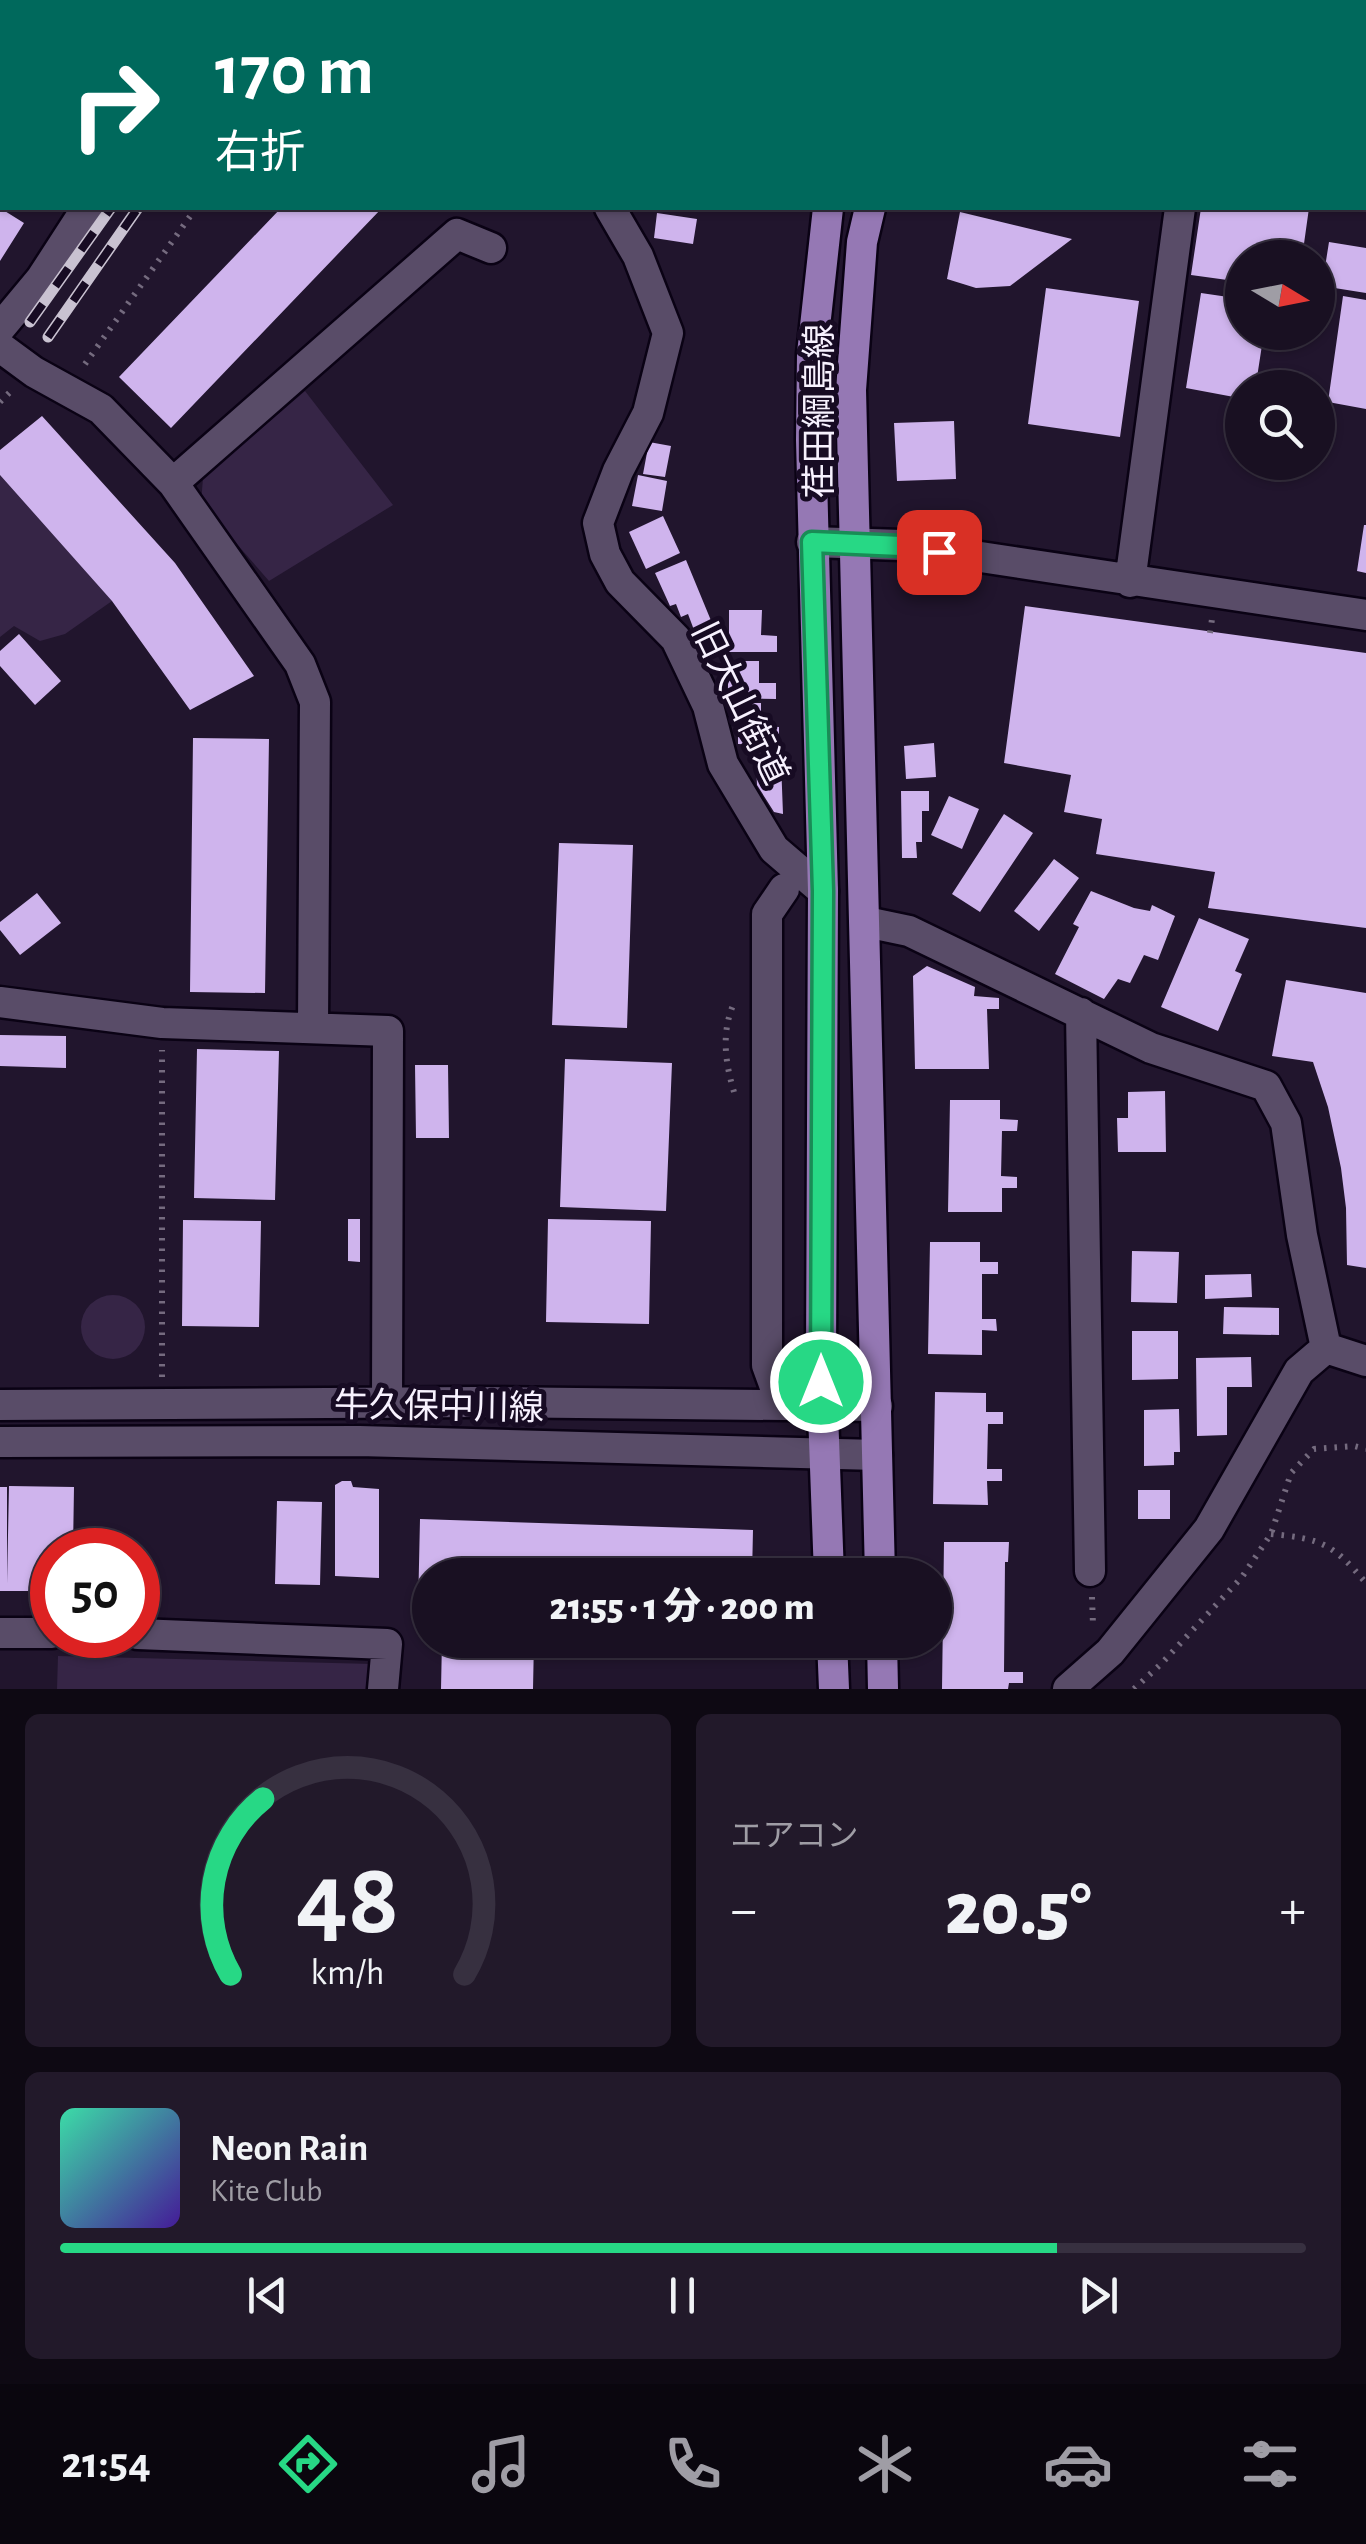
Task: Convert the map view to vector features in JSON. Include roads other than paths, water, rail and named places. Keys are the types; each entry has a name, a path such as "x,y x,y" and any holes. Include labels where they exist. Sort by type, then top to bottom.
{"main road":[{"name":"荏田綱島線","path":"828,210 812,354 812,542 823,891 822,1405 828,1558"},
{"name":"荏田綱島線","path":"870,210 862,242 851,390 880,1558"},
{"path":"833,1658 834,1689"},
{"path":"882,1658 883,1689"}],"street":[{"path":"0,328 40,279 86,210"},
{"name":"旧大山街道","path":"611,210 638,256 668,333 648,412 618,471 598,523 605,554 620,582 676,640 708,706 723,764 774,849 823,891"},
{"path":"1130,582 1180,210"},
{"path":"173,483 457,234 490,248"},
{"path":"0,347 34,372 102,409 173,483 300,664 315,702 313,1028"},
{"path":"812,542 901,546 1366,615"},
{"path":"775,1386 767,1365 767,914 784,888"},
{"path":"866,922 909,930 1151,1048 1266,1086 1286,1123 1302,1236 1326,1348"},
{"path":"0,1002 162,1024 388,1031 387,1403"},
{"path":"1081,1013 1090,1571"},
{"path":"1326,1348 1366,1361"},
{"path":"1068,1689 1102,1640 1209,1529 1300,1372 1326,1348"},
{"name":"牛久保中川線","path":"0,1405 877,1406"},
{"name":"牛久保中川線","path":"0,1442 360,1441 877,1455"},
{"path":"0,1633 30,1633"},
{"path":"160,1635 387,1644 383,1689"}],"railway":[{"path":"30,322 110,210"},
{"path":"48,337 137,210"}]}
